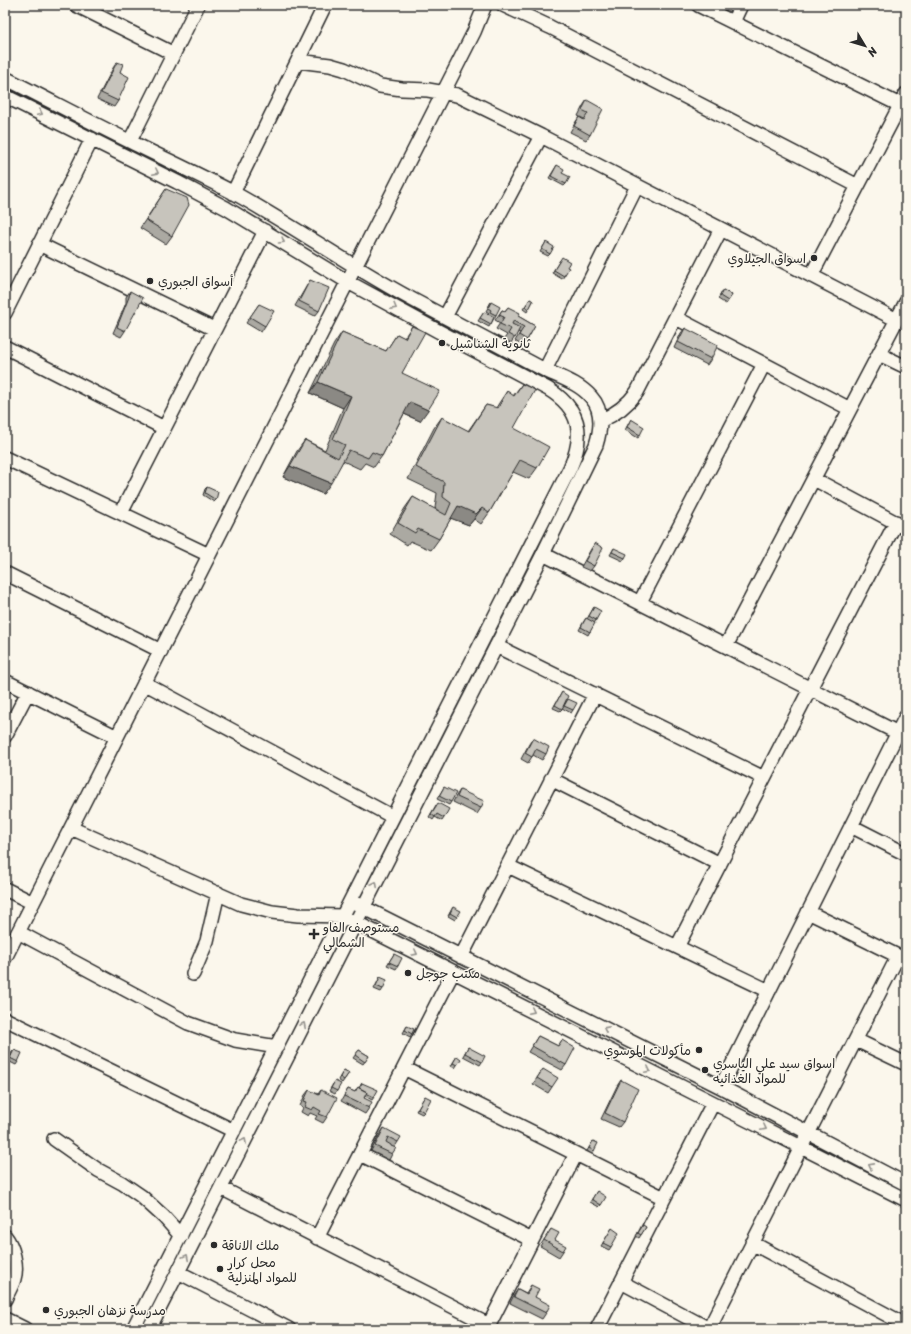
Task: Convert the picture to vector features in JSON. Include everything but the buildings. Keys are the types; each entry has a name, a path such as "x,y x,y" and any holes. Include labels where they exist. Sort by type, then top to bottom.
{"street":[{"path":"76,5 174,54"},
{"path":"130,141 198,5"},
{"path":"233,192 325,5"},
{"path":"5,958 444,93 474,32 485,5"},
{"path":"503,5 550,27 858,186"},
{"path":"698,5 904,103 858,186 811,276"},
{"path":"732,22 741,5"},
{"path":"298,61 330,65 344,69 380,86 428,90 457,95 541,136 897,320"},
{"path":"5,78 233,192 400,293 545,370 573,383 592,397 598,408 600,421 600,433 596,445 543,554 362,907 349,919 277,1047 133,1329"},
{"path":"6,98 92,139 226,208 348,282 559,396 569,405 579,430 579,443 576,456 350,901 349,919 220,1188 149,1329"},
{"path":"445,317 541,136"},
{"path":"5,313 92,139"},
{"path":"545,370 637,186"},
{"path":"600,421 621,410 630,402 643,382 721,230"},
{"path":"121,513 265,231"},
{"path":"39,244 214,330"},
{"path":"726,646 906,302"},
{"path":"676,318 850,409"},
{"path":"5,347 164,428"},
{"path":"879,354 906,367"},
{"path":"640,602 764,364"},
{"path":"7,463 121,513 209,555"},
{"path":"677,947 810,688 901,525 814,479"},
{"path":"543,554 898,733"},
{"path":"5,573 161,651"},
{"path":"496,646 764,778"},
{"path":"5,681 117,737"},
{"path":"144,683 393,817"},
{"path":"5,736 28,692"},
{"path":"461,957 595,694"},
{"path":"721,1087 906,716"},
{"path":"552,779 720,864"},
{"path":"851,826 906,854"},
{"path":"71,828 241,904 272,912 349,919 906,1200"},
{"path":"508,866 769,991"},
{"path":"5,889 33,903"},
{"path":"193,974 207,940 218,893"},
{"path":"350,901 721,1087 906,1184"},
{"path":"621,1282 709,1329 856,1040 902,958 808,912"},
{"path":"18,932 188,1023 235,1040 277,1047"},
{"path":"317,1238 454,972"},
{"path":"5,1018 234,1131"},
{"path":"856,1040 906,1064"},
{"path":"404,1068 664,1198"},
{"path":"597,1329 713,1103"},
{"path":"54,1139 98,1170 122,1183 140,1196 164,1217 181,1236"},
{"path":"360,1154 532,1240"},
{"path":"220,1188 488,1327 576,1154"},
{"path":"5,1236 12,1249 15,1278 5,1299"},
{"path":"752,1243 906,1325"},
{"path":"178,1272 289,1329"},
{"path":"5,1319 25,1329"}],"place":[{"name":"اسواق الجيلاوي","path":"814,258"},
{"name":"أسواق الجبوري","path":"150,281"},
{"name":"ثانوية الشناشيل","path":"442,343"},
{"name":"مستوصف الفاو الشمالي","path":"314,934"},
{"name":"مكتب جوجل","path":"408,973"},
{"name":"مأكولات الموسوي","path":"699,1050"},
{"name":"اسواق سيد علي الياسري للمواد الغذائيه","path":"705,1070"},
{"name":"ملك الاناقة","path":"214,1245"},
{"name":"محل كرار للمواد المنزلية","path":"220,1269"},
{"name":"مدرسة نزهان الجبوري","path":"46,1310"}]}
